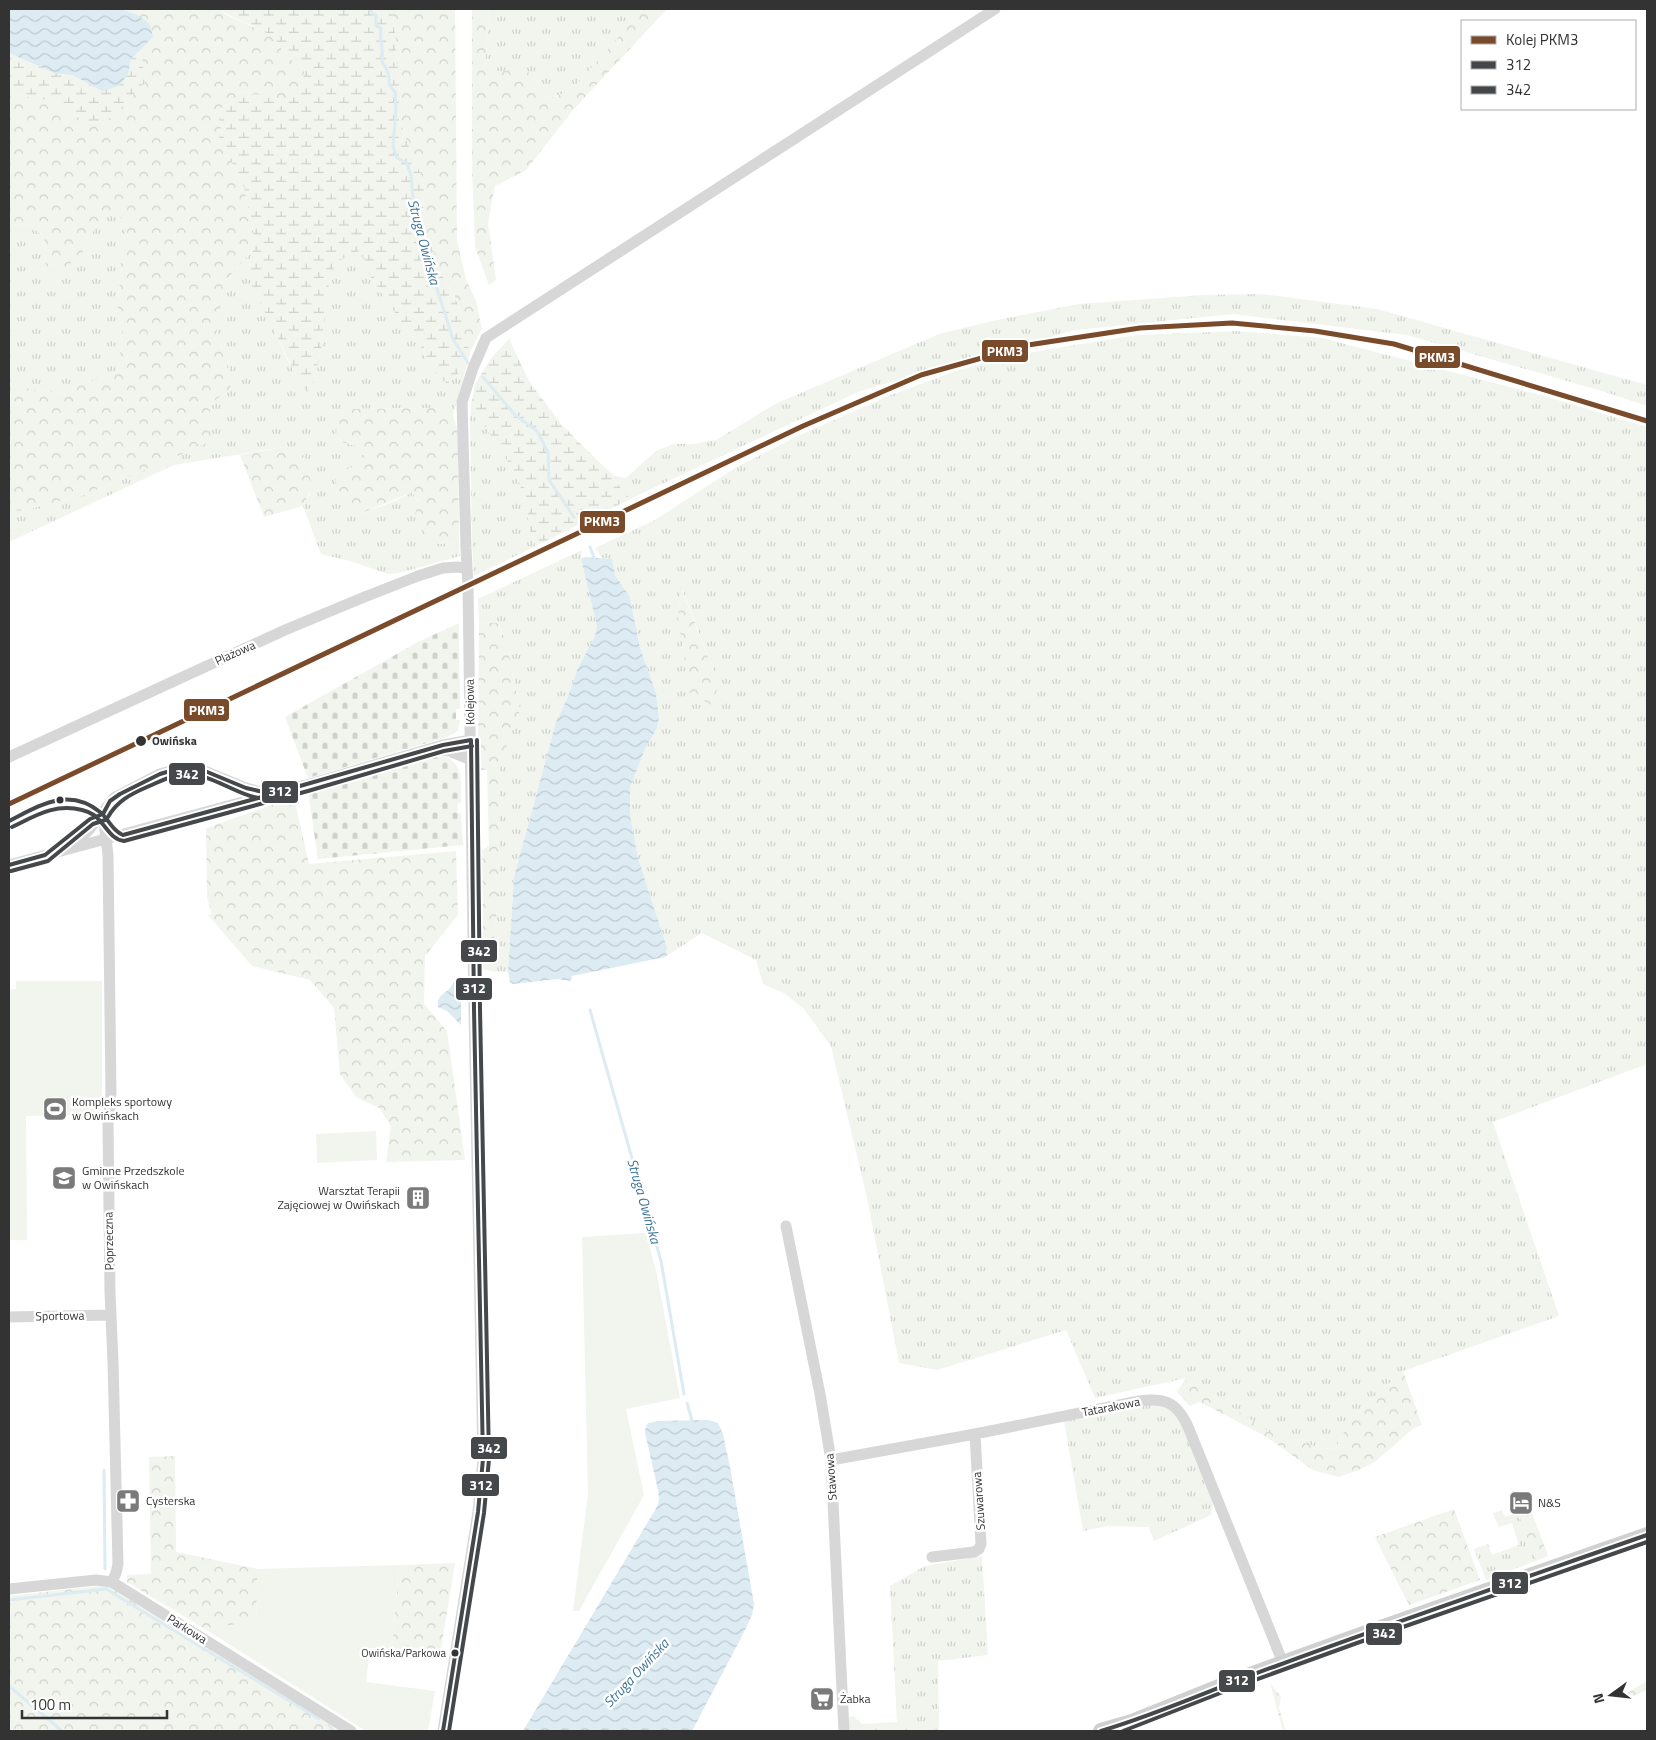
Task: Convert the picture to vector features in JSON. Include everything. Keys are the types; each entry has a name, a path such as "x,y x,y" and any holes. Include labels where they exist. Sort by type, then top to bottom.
{"main road":[{"path":"1101,1731 1132,1722 1283,1663 1647,1535"}],"street":[{"name":"Kolejowa","path":"443,1731 478,1512 483,1465 467,569 462,402 473,368 486,338 995,9"},
{"name":"Plażowa","path":"9,757 342,606 437,570 448,567 467,569"},
{"path":"9,865 272,794 443,745 470,740"},
{"path":"431,749 449,751 470,760"},
{"path":"64,850 85,834 110,802 120,794 176,768 200,769 240,786 272,794"},
{"path":"238,803 241,794 240,786"},
{"path":"102,814 111,827 123,835"},
{"name":"Poprzeczna","path":"102,814 108,855 111,1093 108,1124 118,1564 112,1582"},
{"name":"Stawowa","path":"786,1226 820,1394 831,1460 844,1731"},
{"name":"Sportowa","path":"9,1317 111,1315"},
{"name":"Tatarakowa","path":"831,1460 1148,1400 1164,1401 1176,1408 1189,1428 1283,1663"},
{"name":"Szuwarowa","path":"932,1557 966,1554 979,1549 981,1544 975,1434"},
{"name":"Parkowa","path":"9,1589 96,1580 112,1582 351,1731"}],"green space":[{"path":"121,9 222,9 223,13 273,36 286,56 305,69 300,92 284,104 261,95 241,92 232,102 222,107 219,119 221,128 219,138 244,187 253,231 253,250 225,281 217,316 217,333 233,380 228,392 212,402 208,419 214,439 84,495 21,511 9,510 9,383 12,386 59,393 117,372 123,337 118,309 121,262 127,222 111,211 94,229 83,252 62,271 46,272 44,236 27,224 9,226 9,93 46,100 91,124 111,117 145,83 142,58 138,51 153,37 138,15"},
{"path":"222,9 393,9 403,132 424,182 423,225 443,277 463,317 463,342 471,350 458,374 448,384 432,370 423,353 419,339 410,335 370,276 361,250 336,262 327,291 322,343 314,384 307,392 297,377 251,284 249,263 253,250 253,231 244,187 219,138 221,128 219,119 222,107 232,102 241,92 261,95 284,103 300,92 305,69 286,56 273,36 223,12"},
{"path":"393,9 455,9 457,241 466,279 476,301 482,329 471,350 463,342 463,317 455,297 443,277 423,225 424,182 403,132"},
{"path":"472,9 489,9 485,72 526,69 547,99 571,91 643,9 667,9 573,110 526,170 495,186 488,223 496,280 489,285 475,247 472,167"},
{"path":"489,9 643,9 571,91 546,99 485,72"},
{"path":"138,51 142,58 145,83 111,117 91,124 46,100 9,93 9,53 56,74 72,75 102,91 128,74 131,59"},
{"path":"111,211 127,222 121,262 118,309 123,337 117,372 59,393 12,386 9,383 9,226 27,224 44,236 46,272 83,252 94,229"},
{"path":"253,250 249,263 267,312 290,363 307,391 314,384 322,343 327,291 336,261 361,250 370,276 410,335 419,339 429,364 442,380 448,384 458,374 471,350 453,415 434,408 347,409 337,417 337,437 344,443 361,447 365,457 355,466 342,472 360,514 395,501 412,492 419,502 438,544 459,542 460,556 399,573 388,574 350,561 321,554 303,506 310,493 283,447 174,465 9,542 9,510 21,511 84,495 199,447 212,402 228,392 223,350 217,333 217,317 225,281"},
{"path":"1262,294 1377,309 1647,385 1647,406 1602,391 1407,335 1233,314 1075,330 860,391 630,499 598,461 614,476 626,478 656,451 673,444 693,444 716,440 775,404 939,334 997,320 1079,304 1204,295"},
{"path":"1235,331 1322,338 1544,396 1647,427 1647,1064 1493,1122 1559,1316 1403,1371 1352,1416 1336,1448 1323,1449 1274,1435 1186,1378 1095,1398 1066,1330 937,1370 899,1363 867,1198 831,1046 804,1009 784,993 763,984 756,960 702,933 665,957 667,948 638,858 630,815 630,787 645,749 657,728 659,717 656,693 640,648 630,597 615,575 612,559 602,558 595,548 655,520 735,468 798,436 891,395 956,371 1014,355 1137,335","holes":["682,589 719,685 678,618"]},
{"path":"509,339 529,381 561,424 598,461 630,499 536,546 529,529 528,513 521,488 510,465 471,405 475,384 492,357"},
{"path":"471,405 510,465 521,488 528,513 529,529 536,546 474,576 472,542"},
{"path":"434,408 453,415 458,432 459,542 438,544 424,532 415,514 419,501 412,492 360,514 345,509 335,479 342,472 355,466 364,457 361,447 344,443 336,436 337,417 347,409"},
{"path":"283,447 304,456 310,475 309,493 303,506 264,517 240,455"},
{"path":"582,550 581,559 597,626 595,636 578,668 567,699 556,722 514,877 508,972 492,971 499,882 499,771 520,710 507,645 499,623 479,622 478,599"},
{"path":"681,588 719,685 711,705 690,693 678,618"},
{"path":"479,622 499,623 507,645 520,710 499,771 499,882 492,971 479,969 476,853 489,846 487,770 478,770"},
{"path":"459,623 460,709 456,709 456,720 460,720 458,731 444,738 308,778 285,717 418,642"},
{"path":"437,754 453,761 460,772 461,803 458,803 457,813 461,814 463,845 318,859 308,791"},
{"path":"294,797 309,864 456,851 458,915 425,956 424,1004 447,1031 465,1160 386,1162 391,1126 379,1108 356,1097 340,1074 334,1008 310,980 252,966 208,915 212,914 207,897 206,828"},
{"name":"Kompleks sportowy w Owińskach","path":"16,981 102,981 102,1102 100,1114 26,1116 27,1240 9,1240 9,990 16,989"},
{"path":"376,1131 377,1160 317,1163 316,1134"},
{"path":"646,1233 657,1275 680,1398 626,1409 644,1495 579,1611 573,1611 588,1494 582,1237"},
{"path":"1403,1371 1422,1425 1414,1428 1376,1461 1359,1470 1338,1477 1313,1470 1265,1436 1200,1402 1190,1406 1177,1392 1186,1378 1270,1432 1323,1449 1336,1448 1352,1416"},
{"path":"1143,1404 1160,1404 1172,1409 1181,1423 1213,1504 1211,1515 1154,1541 1149,1527 1107,1526 1083,1531 1064,1421"},
{"path":"175,1456 176,1552 258,1569 256,1622 205,1629 127,1582 127,1575 151,1574 149,1457"},
{"path":"1530,1508 1548,1556 1486,1580 1474,1549 1488,1544 1492,1555 1519,1545 1512,1523 1499,1527 1493,1513 1502,1510 1505,1517"},
{"path":"1530,1508 1548,1556 1536,1561 1518,1512"},
{"path":"1454,1509 1480,1580 1409,1605 1375,1537"},
{"path":"982,1556 988,1655 938,1661 939,1731 848,1731 849,1717 853,1716 862,1724 897,1722 890,1586 925,1566"},
{"path":"455,1563 440,1655 392,1649 399,1565"},
{"path":"399,1565 392,1649 370,1648 366,1682 435,1691 428,1731 366,1731 205,1629 256,1621 258,1569"},
{"path":"108,1585 343,1731 9,1731 9,1596"},
{"path":"1647,1681 1647,1690 1633,1696 1627,1693"},
{"path":"1270,1683 1281,1697 1279,1708 1286,1731 1283,1731"}],"water":[{"path":"9,9 121,9 138,15 150,24 153,37 131,59 128,74 119,86 102,91 72,75 56,74 9,53"},
{"path":"584,557 612,559 615,575 630,597 640,648 656,693 659,717 657,728 645,749 630,787 630,815 638,858 667,948 665,957 572,976 571,981 557,979 513,984 510,982 508,972 514,877 556,722 567,699 578,668 595,636 597,626 581,559"},
{"path":"458,976 461,977 460,991 456,996 461,1001 461,1025 447,1011 438,1007 440,997"},
{"path":"708,1420 718,1423 723,1434 754,1604 752,1615 743,1634 692,1731 523,1731 658,1505 658,1490 645,1433 648,1423"}],"waterway":[{"name":"Struga Owińska","path":"371,9 371,12 376,16 376,26 381,28 382,62 388,73 389,85 395,92 396,110 393,147 397,158 407,163 411,176 415,220 453,339 468,363"},
{"path":"483,377 515,415 537,431 548,452 549,480 574,517"},
{"path":"590,547 596,563"},
{"name":"Struga Owińska","path":"590,1010 661,1261 684,1394"},
{"name":"Struga Owińska","path":"687,1403 693,1424"},
{"path":"104,1470 105,1569"},
{"path":"9,1600 106,1589 319,1719"},
{"path":"9,1686 62,1731"},
{"path":"329,1725 333,1731"}],"rail line":[{"name":"PKM3","path":"9,804 803,426 921,375 1028,345 1140,328 1232,323 1315,331 1394,344 1647,421"}],"transit line":[{"name":"312","path":"103,814 110,801 120,794 160,774 177,769 200,769 246,788 272,794 443,745 471,740"},
{"name":"312","path":"443,1731 478,1512 483,1459 471,740"},
{"name":"342","path":"449,1731 484,1513 489,1459 477,740"},
{"name":"342","path":"12,827 54,809 72,808 93,814 114,837 124,841 308,791 444,751 472,746"},
{"name":"342","path":"108,817 120,802 130,795 165,779 184,774 207,778 251,796 263,799 276,799"},
{"name":"312","path":"123,835 273,794"},
{"name":"312","path":"9,821 54,801 76,800 88,804 100,812 121,834"},
{"name":"312","path":"9,865 45,855 90,819 103,814"},
{"name":"342","path":"11,871 48,861 93,824 105,820"},
{"name":"312","path":"1101,1731 1371,1632 1647,1535"},
{"name":"342","path":"1123,1731 1241,1685 1357,1643 1647,1542"}],"place":[{"name":"Owińska","path":"141,741"},
{"name":"Kompleks sportowy w Owińskach","path":"55,1109"},
{"name":"Gminne Przedszkole w Owińskach","path":"64,1178"},
{"name":"Warsztat Terapii Zajęciowej w Owińskach","path":"418,1198"},
{"name":"Cysterska","path":"128,1501"},
{"name":"N&S","path":"1521,1503"},
{"name":"Owińska/Parkowa","path":"455,1653"},
{"name":"Żabka","path":"822,1699"}]}
